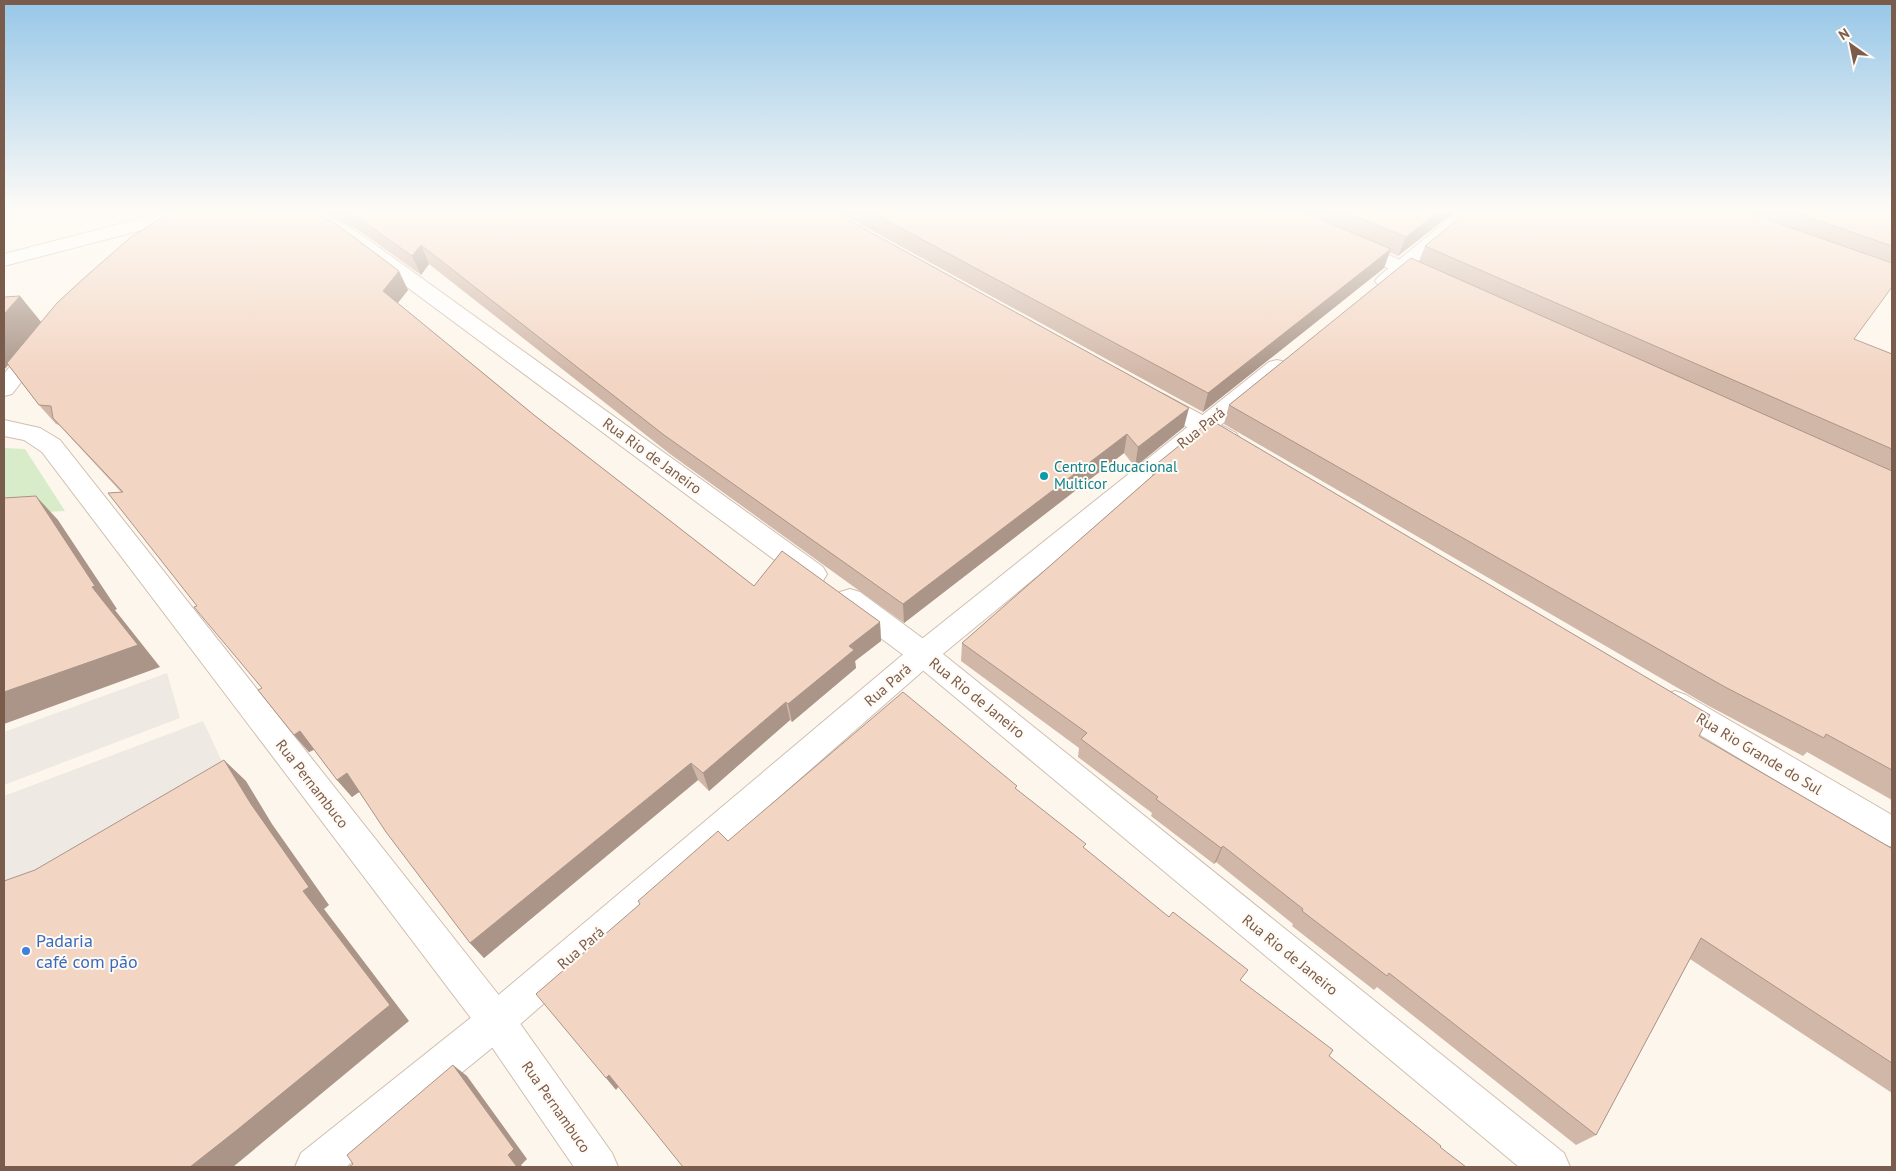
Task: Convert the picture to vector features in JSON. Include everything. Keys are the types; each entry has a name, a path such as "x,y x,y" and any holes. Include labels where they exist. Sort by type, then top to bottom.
{"street":[{"name":"Rua Rio de Janeiro","path":"393,267 923,654 1550,1167"},
{"path":"1364,297 1402,267 1448,288"},
{"path":"4,389 50,330"},
{"name":"Rua Pará","path":"315,1167 496,1021 923,654 1295,352"},
{"path":"1134,387 1246,450"},
{"name":"Rua Pernambuco","path":"4,428 31,434 51,446 496,1021 598,1167"},
{"name":"Rua Rio Grande do Sul","path":"1654,692 1892,832"}],"shaded area":[{"path":"167,673 180,718 4,785 4,732"},
{"path":"203,721 234,787 4,898 4,796"}],"green space":[{"path":"4,448 25,449 65,511 4,514"}],"building":[{"path":"97,267 393,267 399,271 383,291 534,415 754,586 782,551 880,622 849,646 854,650 788,704 786,702 703,773 691,763 470,943 386,832 347,773 337,780 300,731 294,735 258,690 262,688 194,607 197,606 108,493 123,492 53,418 51,406 39,405 7,363 57,303"},
{"path":"449,267 933,267 1189,408 1138,447 1127,434 903,604 664,435"},
{"path":"973,267 1369,267 1208,393"},
{"path":"1400,267 1431,267 1892,471 1892,770 1826,734 1824,738 1725,687 1229,405"},
{"path":"1472,267 1892,267 1892,287 1854,339 1892,354 1892,449"},
{"path":"20,296 4,314 4,297"},
{"path":"1211,420 1710,715 1699,736 1891,848 1892,845 1892,1063 1701,938 1596,1135 1389,973 1387,976 1302,911 1303,909 1223,846 1221,848 1156,799 1158,797 1081,739 1087,733 962,643 1158,471 1154,466"},
{"path":"36,496 95,586 92,587 138,645 4,692 4,498"},
{"path":"903,692 1017,786 1015,788 1086,844 1083,847 1169,917 1173,912 1248,970 1240,980 1333,1050 1329,1056 1466,1167 683,1167 609,1075 606,1078 536,994 640,904 638,901 718,831 728,841"},
{"path":"224,760 251,804 309,887 303,891 390,1005 190,1167 4,1167 4,881 35,870"},
{"path":"453,1065 514,1149 508,1155 517,1167 349,1167 353,1164 347,1155"}],"place":[{"name":"Centro Educacional Multicor","path":"1044,476"},
{"name":"Padaria café com pão","path":"26,951"}]}
